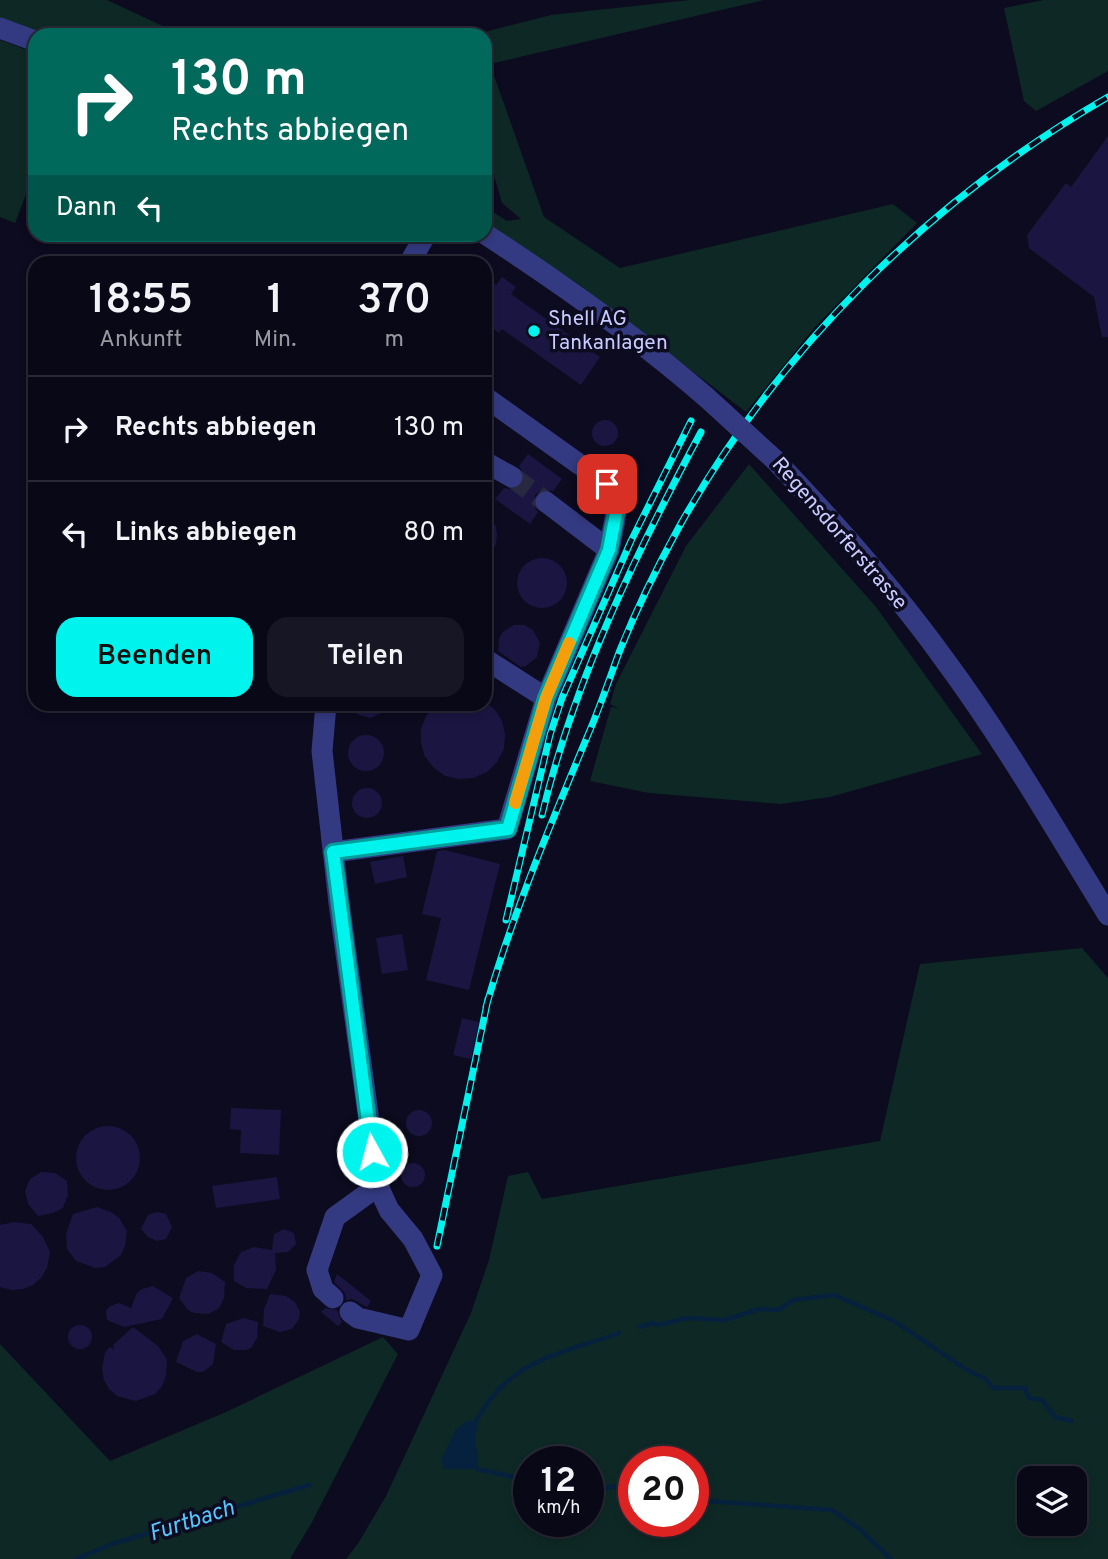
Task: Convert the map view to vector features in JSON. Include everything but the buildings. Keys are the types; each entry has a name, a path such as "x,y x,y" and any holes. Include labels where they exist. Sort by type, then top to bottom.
{"street":[{"path":"0,28 28,38"},
{"name":"Regensdorferstrasse","path":"492,239 623,329 706,397 775,460 828,515 945,660 1002,744 1108,915"},
{"path":"333,852 508,829 546,698 609,550 617,508 607,484 492,402"},
{"path":"492,466 512,477"},
{"path":"546,502 609,550"},
{"path":"492,663 546,698"},
{"path":"325,711 322,751 333,852 378,1186 389,1210 413,1239 432,1275 408,1330 358,1318 350,1312"},
{"path":"333,1298 323,1289 317,1270 335,1217 378,1186"}],"green space":[{"path":"0,0 107,0 167,28 28,28 0,18"},
{"path":"690,0 764,0 492,64 492,30 551,15"},
{"path":"1044,0 1108,0 1108,71 1036,111 1024,101 1004,8"},
{"path":"0,40 28,50 28,189 15,223 0,217"},
{"path":"492,70 544,217 620,268 893,204 917,223 814,328 746,412 577,283 492,228 492,211 507,221 521,219 502,203 492,169"},
{"path":"749,464 876,607 982,754 830,797 781,804 649,793 590,781 611,707 618,708 610,704 616,684 686,546"},
{"path":"1082,948 1108,978 1108,1559 346,1559 386,1496 471,1313 489,1260 508,1176 528,1172 542,1199 880,1141 920,964"},
{"path":"383,1337 398,1354 311,1524 290,1559 0,1559 0,1344 110,1461 226,1412"}],"water":[{"path":"467,1421 476,1421 478,1426 475,1438 477,1469 443,1469 442,1458 456,1429"}],"waterway":[{"path":"640,1327 688,1318 725,1320 759,1309 778,1310 794,1300 834,1295 894,1321 967,1370 986,1379 993,1388 1025,1388 1029,1398 1042,1400 1055,1417 1072,1421"},
{"path":"476,1421 489,1400 520,1372 556,1354 619,1333"},
{"name":"Furtbach","path":"477,1469 513,1477"},
{"name":"Furtbach","path":"76,1559 112,1544 309,1485"},
{"path":"604,1487 618,1486"},
{"path":"709,1501 832,1510 861,1530 891,1559"}],"tunnel":[{"path":"512,477 546,502"}],"railway":[{"path":"486,1007 521,902 620,650 671,542 719,461 763,399 812,339 865,283 921,231 980,182 1043,137 1108,97"},
{"path":"506,920 550,735 562,698 631,541 691,421"},
{"path":"542,815 555,765 589,667 653,524 701,432"},
{"path":"437,1246 488,999"}],"slow traffic":[{"path":"515,803 546,698 569,643"}],"place":[{"name":"Shell AG Tankanlagen","path":"534,331"}],"route":[{"path":"372,1152 333,852 508,829 546,698 609,550 617,508 607,484"}]}
